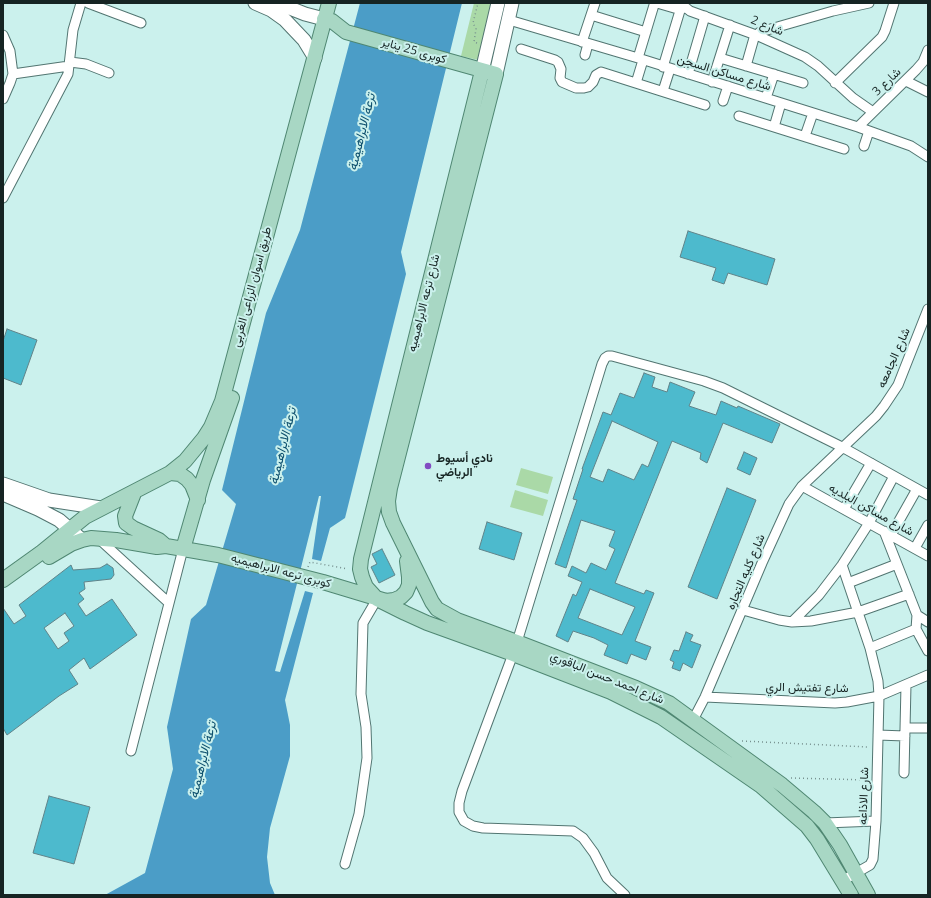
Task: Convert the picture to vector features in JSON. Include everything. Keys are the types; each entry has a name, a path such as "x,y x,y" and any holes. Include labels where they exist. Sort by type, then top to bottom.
{"main road":[{"name":"طريق اسوان الزراعى الغربى","path":"183,549 203,480 231,402 327,38 329,3"},
{"name":"طريق اسوان الزراعى الغربى","path":"70,530 85,517 97,510 170,473 185,461 211,427 222,401 315,58 328,20 336,3"},
{"name":"كوبرى 25 يناير","path":"328,20 346,32 489,72"},
{"path":"327,38 346,32"},
{"name":"شارع ترعه الابراهيميه","path":"360,571 361,559 417,357 489,72"},
{"name":"شارع ترعه الابراهيميه","path":"405,549 389,512 388,500 417,357"},
{"path":"170,473 180,474 187,479 192,485 198,500"},
{"path":"134,492 125,516 126,523 133,528 159,540 166,546"},
{"path":"3,580 70,530"},
{"path":"3,592 63,547 90,539 116,540 162,548 166,546 183,549"},
{"name":"كوبرى ترعه الابراهيميه","path":"183,549 218,555 323,582 377,599"},
{"path":"360,571 366,587 377,599 386,601 401,597 406,592 409,585 405,549"},
{"name":"شارع احمد حسن الباقوري","path":"405,549 427,595 437,609 456,620 627,699 661,717 761,786 807,826 818,839 851,895"},
{"name":"شارع احمد حسن الباقوري","path":"377,599 427,623 515,648 636,688 669,703 803,802 825,824 868,895"},
{"path":"661,717 669,703"}],"street":[{"path":"3,198 68,74 73,30 81,3"},
{"path":"88,3 141,23"},
{"path":"255,3 271,10 285,20 304,40 315,58"},
{"path":"277,3 305,14 328,20"},
{"name":"شارع ترعه الابراهيميه","path":"489,72 498,3"},
{"name":"شارع ترعه الابراهيميه","path":"489,72 509,20 512,3"},
{"path":"585,55 585,43 591,14 595,3"},
{"name":"شارع 2","path":"644,3 653,6 657,4 681,5 690,11 730,24 806,57 818,66 852,98 873,112"},
{"path":"746,66 756,35 760,32 847,5 868,3"},
{"path":"835,83 882,37 894,3"},
{"path":"663,91 666,68 681,5"},
{"path":"636,83 646,32 653,6"},
{"path":"591,14 646,32"},
{"path":"688,74 705,16"},
{"name":"شارع مساكن السجن","path":"509,20 641,59 858,127 912,146 928,157"},
{"path":"712,82 730,24"},
{"path":"3,36 10,51 13,74 3,99"},
{"path":"521,49 558,62 561,69 560,78 562,82 576,88 588,87 593,82 596,75 601,72 705,105"},
{"name":"شارع 3","path":"858,127 906,81 923,62 928,50"},
{"path":"720,58 803,82"},
{"path":"13,74 70,64 86,64 109,73"},
{"path":"766,98 774,74"},
{"path":"906,81 928,92"},
{"path":"723,101 728,86"},
{"path":"774,127 781,103"},
{"path":"804,136 813,113"},
{"path":"739,116 844,149"},
{"path":"864,146 869,131"},
{"name":"شارع الجامعه","path":"842,447 876,416 898,385 928,309"},
{"path":"626,895 607,878 594,853 582,838 573,831 484,828 473,826 464,821 459,812 459,803 462,790 515,648 604,358 608,356 619,358 723,388 842,447 928,495"},
{"name":"شارع كليه التجاره","path":"693,720 705,697 780,522 802,486 842,447"},
{"path":"844,509 871,463"},
{"path":"792,622 819,595 842,565 869,523 894,476"},
{"path":"3,484 36,496 97,510"},
{"name":"شارع مساكن البلديه","path":"802,486 928,556"},
{"path":"917,489 887,533 897,564 917,615 916,629 928,651"},
{"path":"3,494 38,508 59,520 70,530 90,539 169,603"},
{"path":"59,520 65,519 68,516 70,513 70,504"},
{"path":"915,548 928,525"},
{"path":"131,751 183,549"},
{"path":"848,583 897,564"},
{"name":"شارع الاذاعه","path":"842,565 870,648 878,681 879,696 876,821 872,862 856,874 842,880"},
{"path":"743,610 764,617 792,622 811,621 858,612 909,594"},
{"path":"345,864 359,814 367,758 366,727 361,694 363,623 377,599"},
{"path":"917,615 928,622"},
{"path":"870,648 916,629"},
{"name":"شارع تفتيش الري","path":"705,697 835,703 879,696 928,675"},
{"path":"904,773 906,685"},
{"path":"878,735 928,728"},
{"path":"825,824 876,821"}],"path":[{"path":"478,3 473,23 476,29 474,42 481,45"},
{"path":"307,572 310,562 360,571"},
{"path":"720,740 878,747"},
{"path":"771,777 877,781"}],"green space":[{"path":"474,3 492,3 478,60 461,56"},
{"path":"521,468 553,477 548,494 516,485"},
{"path":"515,490 548,500 543,516 510,507"}],"water":[{"name":"ترعة الابراهيمية","path":"360,3 462,3 401,252 406,274 345,518 330,528 321,561 312,559 321,496 319,496 275,671 280,672 305,591 313,593 285,700 290,725 290,756 270,828 267,857 270,883 275,895 105,895 145,873 173,769 167,727 191,619 206,605 236,504 222,490 266,313 300,230"}],"building":[{"path":"688,231 775,259 767,285 728,273 724,284 712,280 716,268 680,257"},
{"path":"7,329 37,340 21,385 3,378 3,341"},
{"path":"644,373 655,377 652,387 667,392 670,382 695,392 689,406 716,415 721,401 737,408 738,406 780,424 772,443 723,423 707,463 700,459 701,453 672,441 615,583 644,594 646,590 654,593 635,641 651,647 646,660 631,654 627,664 604,655 608,645 594,638 573,631 568,642 556,636 573,594 576,596 582,582 568,576 572,566 586,573 591,563 606,570 615,549 609,546 615,531 581,520 566,568 555,564 577,500 573,499 582,469 603,412 611,415 620,393 634,398","holes":["612,421 658,442 648,467 642,464 634,480 608,469 603,482 590,477","590,589 635,607 622,635 578,618"]},
{"path":"744,452 757,458 750,475 737,469"},
{"path":"727,488 756,500 717,599 688,587"},
{"path":"487,522 522,533 514,560 479,549"},
{"path":"382,549 395,575 379,583 371,567 377,564 372,554"},
{"path":"107,564 113,568 114,575 111,579 84,582 85,589 79,593 84,599 78,604 86,616 112,599 137,635 90,669 84,658 69,670 78,684 59,696 7,735 3,728 3,608 14,624 26,616 19,605 71,565 73,570 100,568","holes":["65,613 74,626 64,633 69,641 58,649 44,628"]},
{"path":"686,632 693,635 690,641 701,645 692,668 683,663 680,671 672,668 674,662 670,660 674,650 679,651"},
{"path":"49,796 90,807 74,864 33,853"}],"place":[{"name":"نادي أسيوط الرياضي","path":"428,466"}]}
